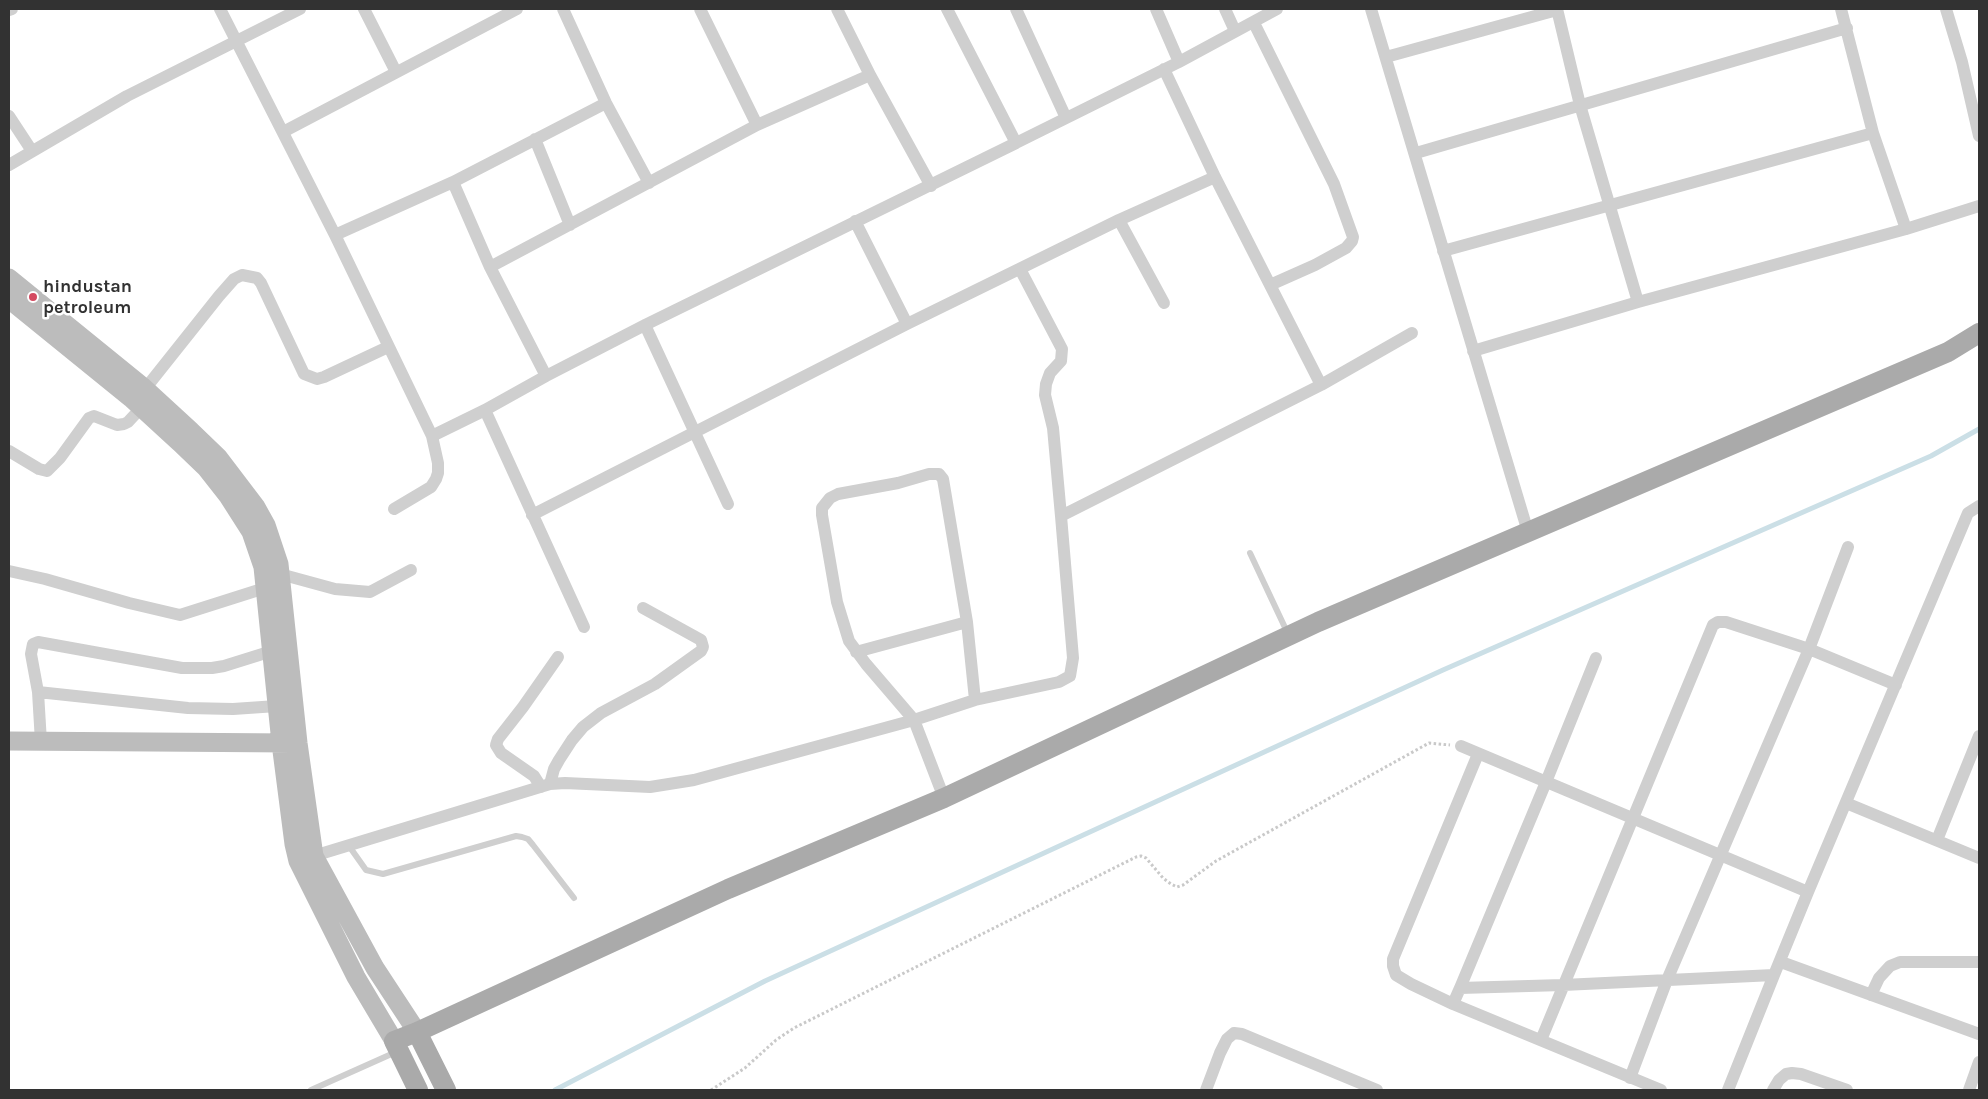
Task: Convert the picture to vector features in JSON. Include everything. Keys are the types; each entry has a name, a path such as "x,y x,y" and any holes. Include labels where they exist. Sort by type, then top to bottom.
{"main road":[{"path":"9,278 145,389 218,457 241,486 266,525 279,564 289,743 306,859 356,977 396,1046 418,1090"},
{"path":"9,299 141,408 206,468 242,516 251,532 263,567 277,706 289,743"},
{"path":"396,1046 417,1032 728,889 944,798 1289,636 1948,352 1979,333"},
{"path":"9,741 289,743"},
{"path":"306,859 329,887 375,968 417,1032 446,1090"}],"street":[{"path":"220,9 335,235 432,436 438,462 436,479 431,487 394,509"},
{"path":"9,165 126,96 300,9"},
{"path":"364,9 396,72"},
{"path":"283,132 517,9"},
{"path":"563,9 606,103 649,182"},
{"path":"700,9 757,125"},
{"path":"837,9 870,75 931,186"},
{"path":"947,9 1016,143"},
{"path":"1016,9 1066,118"},
{"path":"1156,9 1179,62"},
{"path":"1225,9 1235,30"},
{"path":"432,436 485,410 646,324 931,186 1179,62 1276,9"},
{"path":"1371,9 1416,152 1443,251 1528,532"},
{"path":"1842,9 1873,132 1906,229"},
{"path":"1946,9 1962,62 1979,136"},
{"path":"1386,57 1557,10 1580,105 1638,302"},
{"path":"1254,22 1334,184 1353,237 1346,248 1270,285"},
{"path":"1416,152 1847,28"},
{"path":"1164,69 1215,177 1321,385"},
{"path":"490,267 757,125 870,75"},
{"path":"335,235 452,182 606,103"},
{"path":"9,116 32,151"},
{"path":"1443,251 1873,132"},
{"path":"535,139 570,225"},
{"path":"532,515 1020,268 1119,220 1215,177"},
{"path":"452,182 490,267 546,376"},
{"path":"1473,352 1638,302 1906,229 1979,206"},
{"path":"1119,220 1164,303"},
{"path":"854,222 907,324"},
{"path":"306,859 546,786 565,783 650,787 694,780 914,720 975,700 1060,682 1070,676 1074,658 1053,428 1045,394 1050,373 1061,361 1062,349 1020,268"},
{"path":"145,389 219,296 234,279 242,275 257,278 261,283 304,374 317,378 324,377 388,347"},
{"path":"646,324 728,504"},
{"path":"1061,516 1321,385 1412,333"},
{"path":"9,451 39,469 47,471 60,458 89,418 94,416 117,425 128,422 141,408"},
{"path":"485,410 584,627"},
{"path":"944,798 914,720 856,652 849,641 838,602 822,515 822,508 830,498 838,494 898,483 929,474 940,474 945,484 967,622 975,700"},
{"path":"1728,1090 1808,892 1968,513 1979,506"},
{"path":"1630,1078 1667,980 1722,856 1809,649 1848,547"},
{"path":"280,574 335,589 370,592 411,570"},
{"path":"9,571 44,578 129,603 180,615 265,588"},
{"path":"546,786 559,760 583,727 601,714 655,684 701,651 703,647 701,640 643,608"},
{"path":"856,652 967,622"},
{"path":"1541,1040 1713,625 1718,622 1726,622 1809,649 1896,685"},
{"path":"41,742 38,692 31,654 33,644 38,642 182,668 224,666 272,651"},
{"path":"546,786 501,752 496,745 498,739 524,707 558,657"},
{"path":"1453,1004 1596,658"},
{"path":"38,692 188,708 233,710 277,706"},
{"path":"1937,840 1979,736"},
{"path":"1461,746 1808,892"},
{"path":"1478,754 1393,959 1396,974 1411,984 1453,1004 1661,1090"},
{"path":"1846,803 1979,858"},
{"path":"1781,962 1979,1034"},
{"path":"1871,995 1879,978 1890,966 1900,962 1979,962"},
{"path":"1460,988 1563,986 1774,975"},
{"path":"1206,1090 1220,1053 1227,1039 1234,1033 1242,1034 1377,1090"},
{"path":"1969,1090 1979,1062"},
{"path":"1773,1090 1779,1080 1786,1074 1792,1073 1801,1074 1847,1090"}],"lane":[{"path":"1250,553 1289,636"},
{"path":"349,846 366,870 383,874 516,836 522,837 528,839 534,845 574,898"},
{"path":"311,1090 396,1046"}],"path":[{"path":"711,1090 745,1068 776,1040 794,1028 1136,857 1146,858 1163,878 1177,887 1183,885 1216,861 1429,743 1461,746"}],"waterway":[{"path":"555,1090 765,981 1443,670 1931,456 1979,429"}],"place":[{"name":"hindustan petroleum","path":"33,297"}]}
